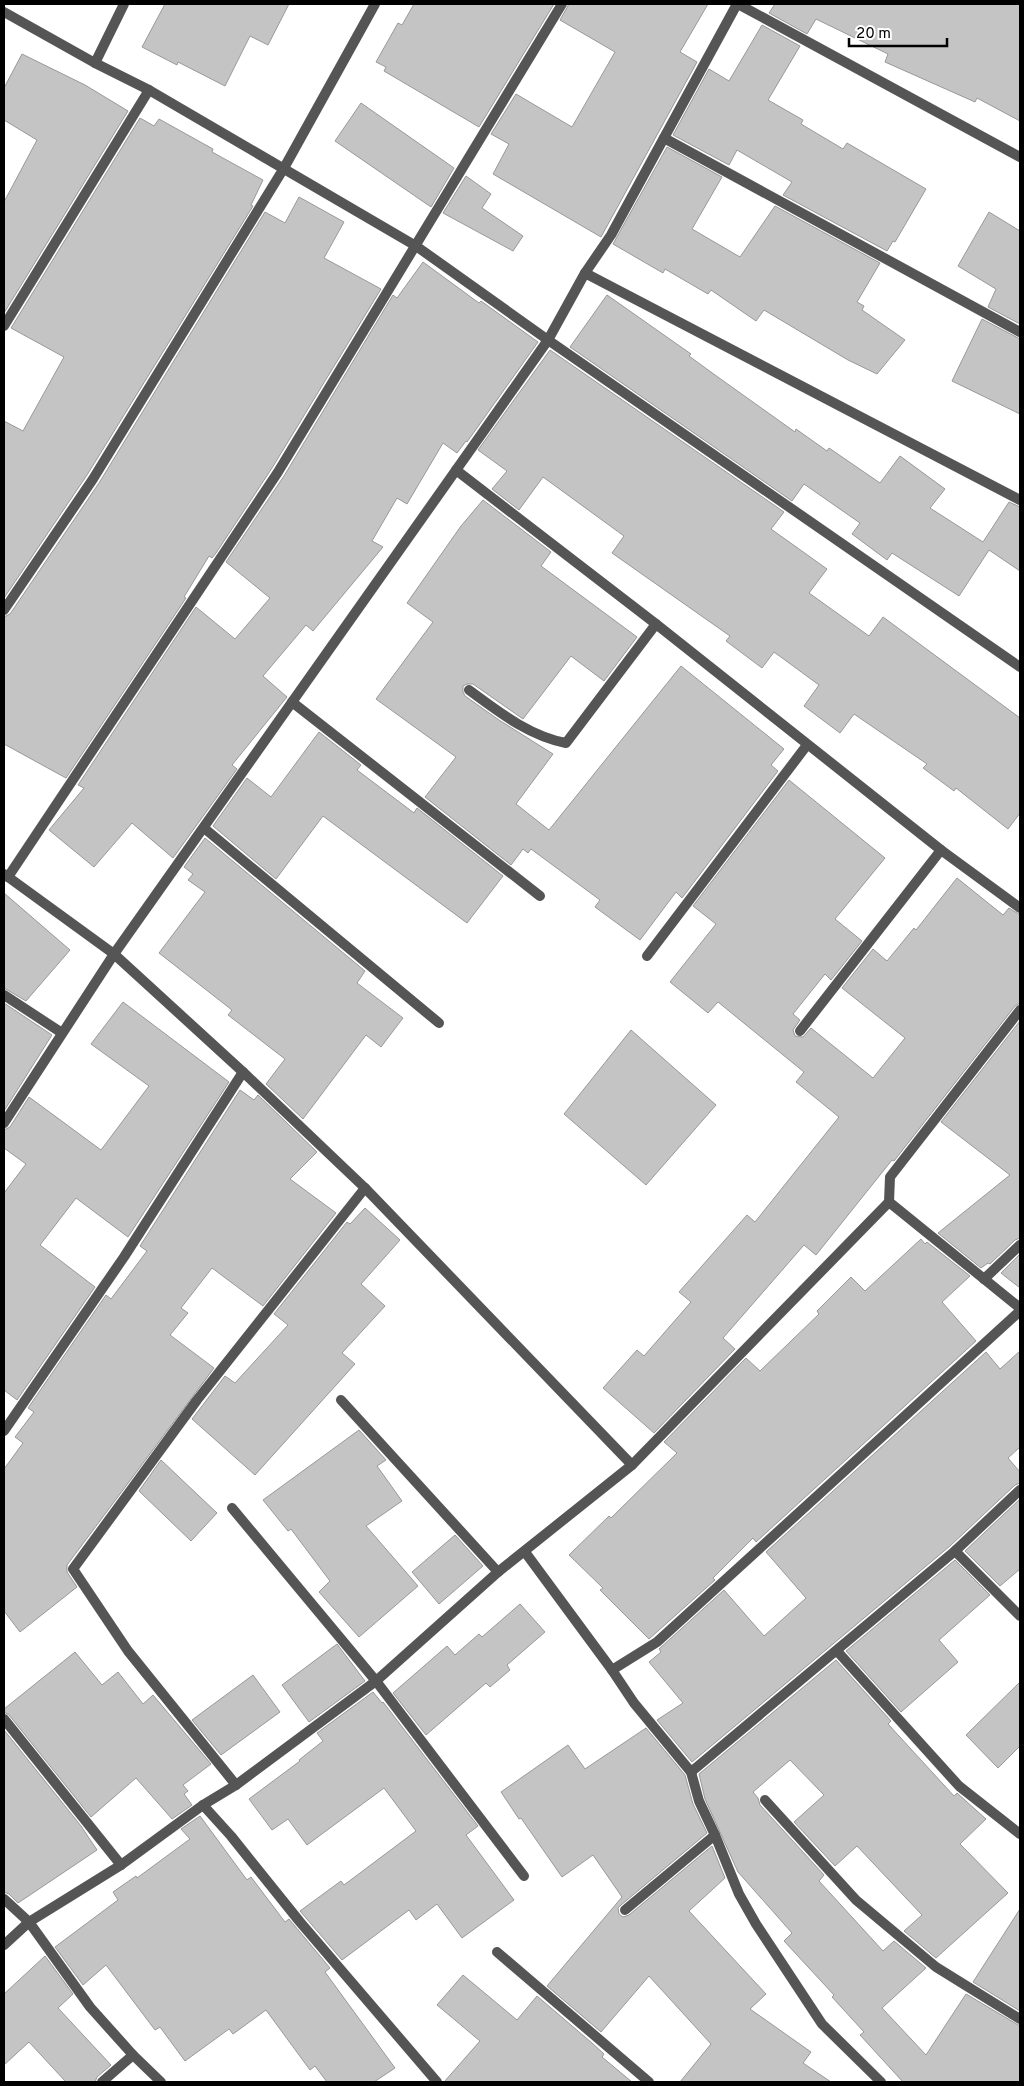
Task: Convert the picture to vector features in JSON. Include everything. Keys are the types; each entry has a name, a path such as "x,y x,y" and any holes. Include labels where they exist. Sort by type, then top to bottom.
{"street":[{"path":"95,63 124,4"},
{"path":"4,610 93,479 284,168 375,4"},
{"path":"562,4 278,472 6,876 114,954 243,1072 365,1188 632,1466"},
{"path":"4,1123 114,954 548,340 585,272 611,235 738,4 1020,157"},
{"path":"4,12 95,63 148,90 416,246 548,340 1020,667"},
{"path":"4,326 148,90"},
{"path":"664,138 1020,332"},
{"path":"585,272 1020,500"},
{"path":"456,470 656,624 942,850 1020,908"},
{"path":"469,690 512,722 550,740 566,743 656,624"},
{"path":"292,702 540,896"},
{"path":"647,956 807,745"},
{"path":"204,828 439,1023"},
{"path":"800,1031 942,850"},
{"path":"4,995 62,1033"},
{"path":"4,1945 29,1922 120,1865 203,1805 236,1785 376,1681 498,1572 632,1466 889,1202 890,1177 1020,1010"},
{"path":"4,1431 124,1257 243,1072"},
{"path":"236,1785 128,1651 73,1569 197,1400 365,1188"},
{"path":"612,1670 657,1642 1020,1310 889,1202"},
{"path":"984,1279 1020,1245"},
{"path":"341,1400 498,1572"},
{"path":"692,1772 955,1551 1020,1490"},
{"path":"232,1508 376,1681 524,1876"},
{"path":"955,1551 1020,1616"},
{"path":"525,1552 634,1703 692,1772 699,1801 739,1894 756,1924 822,2024 881,2082"},
{"path":"837,1651 959,1786 1020,1834"},
{"path":"4,1719 120,1865"},
{"path":"765,1800 856,1900 936,1967 1020,2019"},
{"path":"203,1805 437,2082"},
{"path":"625,1910 715,1835"},
{"path":"4,1899 29,1922 90,2007 133,2055 161,2082"},
{"path":"497,1952 648,2082"},
{"path":"102,2082 133,2055"}],"building":[{"path":"165,4 289,4 268,45 250,36 225,86 178,62 177,65 142,47"},
{"path":"414,4 554,4 479,127 384,71 386,67 376,62 398,23 402,25"},
{"path":"569,4 708,4 680,52 697,62 601,237 493,174 509,144 491,134 516,94 572,127 615,52 560,20"},
{"path":"775,4 1020,4 1020,121 977,98 975,102 885,62 888,54 816,19 807,34 769,13"},
{"path":"762,25 800,46 768,100 803,120 801,124 843,149 847,143 926,189 895,242 893,241 887,251 783,195 792,182 737,150 729,165 673,135 709,69 729,81"},
{"path":"22,54 85,85 128,111 4,313 4,202 37,140 4,120 4,88"},
{"path":"361,103 454,168 431,207 335,141"},
{"path":"140,118 154,126 159,119 213,149 212,152 263,180 251,205 253,206 87,475 4,598 4,421 23,431 64,357 11,328"},
{"path":"667,147 722,177 692,229 740,257 775,206 880,263 857,302 864,306 862,310 905,340 877,374 848,360 764,310 756,321 711,290 708,294 665,269 663,273 613,244"},
{"path":"466,176 491,194 482,208 523,236 513,251 443,213"},
{"path":"299,197 344,222 324,258 381,289 272,468 216,553 212,558 209,556 184,597 186,598 66,778 4,744 4,617 10,614 99,483 265,212 285,223"},
{"path":"989,212 1020,231 1020,324 988,307 996,289 958,266"},
{"path":"423,262 479,303 481,301 538,342 467,442 457,453 443,443 407,504 397,498 372,541 383,547 313,631 306,625 263,676 287,697 232,765 237,769 173,858 132,823 94,867 49,830 84,788 78,785 196,607 235,639 270,598 226,562 284,476 393,295 397,298"},
{"path":"607,295 691,354 689,356 795,432 796,429 827,451 829,448 880,483 900,456 945,489 930,508 983,542 1009,502 1020,507 1020,571 989,550 959,596 892,553 887,560 852,534 860,523 804,484 792,501 570,347"},
{"path":"982,319 1020,339 1020,414 952,381"},
{"path":"550,350 784,512 771,529 827,569 809,593 869,636 883,617 1020,718 1020,813 1008,829 956,788 954,791 923,768 927,764 854,714 840,733 804,706 819,685 774,652 762,668 726,641 730,636 612,553 624,536 543,477 519,510 492,489 507,471 478,450"},
{"path":"483,500 551,552 541,566 637,637 604,681 571,656 523,719 473,684 463,686 465,696 553,754 516,804 549,830 681,666 784,749 771,765 778,771 682,898 676,892 640,940 595,907 600,900 531,849 528,853 523,849 511,865 425,797 456,757 376,699 433,622 407,603 461,526"},
{"path":"319,732 361,765 357,770 414,813 417,808 503,876 467,923 323,816 276,879 213,826 247,778 271,797"},
{"path":"789,780 885,858 835,919 862,941 831,980 825,974 793,1014 800,1020 793,1030 795,1036 803,1037 811,1028 873,1078 905,1038 842,988 873,949 887,961 914,928 916,930 957,878 1003,915 1009,908 1020,915 1020,1003 1015,1006 894,1161 892,1160 816,1255 804,1245 723,1338 735,1349 654,1433 603,1388 637,1350 644,1356 691,1302 679,1292 747,1215 755,1222 839,1117 796,1082 804,1072 718,1002 708,1013 670,982 716,924 693,906"},
{"path":"205,838 365,971 357,983 403,1018 381,1047 366,1035 303,1119 266,1084 285,1059 228,1015 232,1010 159,953 205,892 188,880 193,874 184,867"},
{"path":"4,893 70,950 26,1001 4,988"},
{"path":"123,1002 229,1082 128,1237 76,1198 40,1245 95,1287 17,1400 4,1390 4,1193 26,1164 4,1148 4,1130 10,1127 29,1097 101,1150 149,1086 91,1044"},
{"path":"4,1003 52,1035 4,1111"},
{"path":"1020,1021 1020,1238 1015,1240 990,1264 988,1263 981,1268 938,1233 1010,1175 941,1122"},
{"path":"631,1030 716,1105 646,1185 564,1114"},
{"path":"240,1090 254,1100 258,1095 317,1152 290,1179 336,1213 263,1306 212,1268 181,1308 188,1313 170,1335 214,1368 67,1565 67,1572 77,1587 20,1632 4,1611 4,1469 23,1443 15,1437 34,1412 28,1408 106,1295 111,1299 147,1251 140,1246"},
{"path":"365,1208 400,1240 361,1284 385,1306 342,1353 355,1364 255,1475 192,1419 225,1376 235,1383 288,1325 274,1314 347,1222 350,1224"},
{"path":"921,1239 925,1244 927,1242 970,1276 942,1302 976,1341 756,1542 753,1538 713,1578 715,1580 649,1639 600,1590 603,1588 569,1555 609,1516 611,1518 677,1453 664,1442 746,1358 760,1371 819,1314 817,1311 851,1277 865,1291"},
{"path":"1020,1254 1020,1288 1001,1273"},
{"path":"1020,1351 1020,1447 1008,1458 1020,1472 1020,1483 1015,1485 950,1546 692,1762 657,1720 683,1703 649,1662 661,1652 659,1649 724,1590 764,1636 806,1598 766,1552 986,1352 1000,1369"},
{"path":"359,1430 386,1460 377,1466 402,1501 366,1526 418,1586 359,1637 319,1592 330,1581 291,1529 288,1531 263,1500"},
{"path":"161,1460 217,1513 191,1541 139,1491"},
{"path":"1020,1499 1020,1569 1000,1586 965,1551"},
{"path":"455,1535 483,1566 439,1604 412,1572"},
{"path":"955,1560 990,1595 939,1640 958,1662 901,1712 846,1651"},
{"path":"520,1604 545,1632 507,1665 510,1670 490,1687 486,1683 426,1735 393,1693 447,1646 455,1655 479,1634 482,1637"},
{"path":"337,1644 365,1681 309,1722 282,1685"},
{"path":"75,1652 102,1685 118,1672 143,1704 153,1695 211,1764 183,1785 188,1791 184,1794 192,1805 172,1819 136,1778 91,1817 9,1715 4,1712 4,1709"},
{"path":"836,1660 891,1721 888,1724 954,1796 957,1793 986,1819 960,1844 1008,1893 936,1958 904,1931 922,1915 857,1846 835,1866 794,1822 824,1795 790,1760 753,1792 758,1798 760,1805 824,1875 819,1881 883,1951 894,1941 926,1968 882,2008 926,2055 966,1994 1020,2026 1020,2082 903,2082 860,2035 864,2032 832,1997 834,1995 784,1941 792,1933 738,1872 705,1799 699,1774"},
{"path":"253,1675 280,1712 221,1755 192,1720"},
{"path":"1020,1682 1020,1746 998,1768 966,1735"},
{"path":"373,1692 383,1702 478,1826 466,1835 514,1900 462,1938 437,1904 416,1920 409,1910 342,1960 300,1911 341,1881 344,1885 416,1831 384,1788 307,1845 288,1819 272,1830 249,1799 300,1761 323,1741 317,1733"},
{"path":"646,1728 685,1775 693,1804 707,1833 621,1905 618,1908 619,1914 623,1917 629,1915 712,1846 725,1878 689,1911 766,1994 750,2009 811,2052 803,2063 831,2082 680,2082 711,2044 649,1976 601,2032 547,1986 622,1897 593,1855 562,1877 501,1792 568,1745 585,1769"},
{"path":"4,1730 81,1826 97,1850 18,1903 9,1894 4,1892"},
{"path":"200,1816 247,1880 251,1877 285,1922 289,1919 330,1968 325,1972 395,2068 374,2082 327,2082 315,2066 310,2070 266,2010 233,2034 229,2029 185,2061 160,2027 155,2030 106,1965 83,1985 55,1947 118,1900 113,1892 136,1876 137,1878 190,1839 181,1829"},
{"path":"1020,1909 1020,2011 973,1982"},
{"path":"45,1956 73,1994 58,2008 111,2065 97,2077 95,2082 66,2082 29,2042 4,2065 4,1994"},
{"path":"463,1975 517,2020 537,1996 592,2043 604,2054 602,2057 632,2082 444,2082 480,2041 437,2005"}]}
